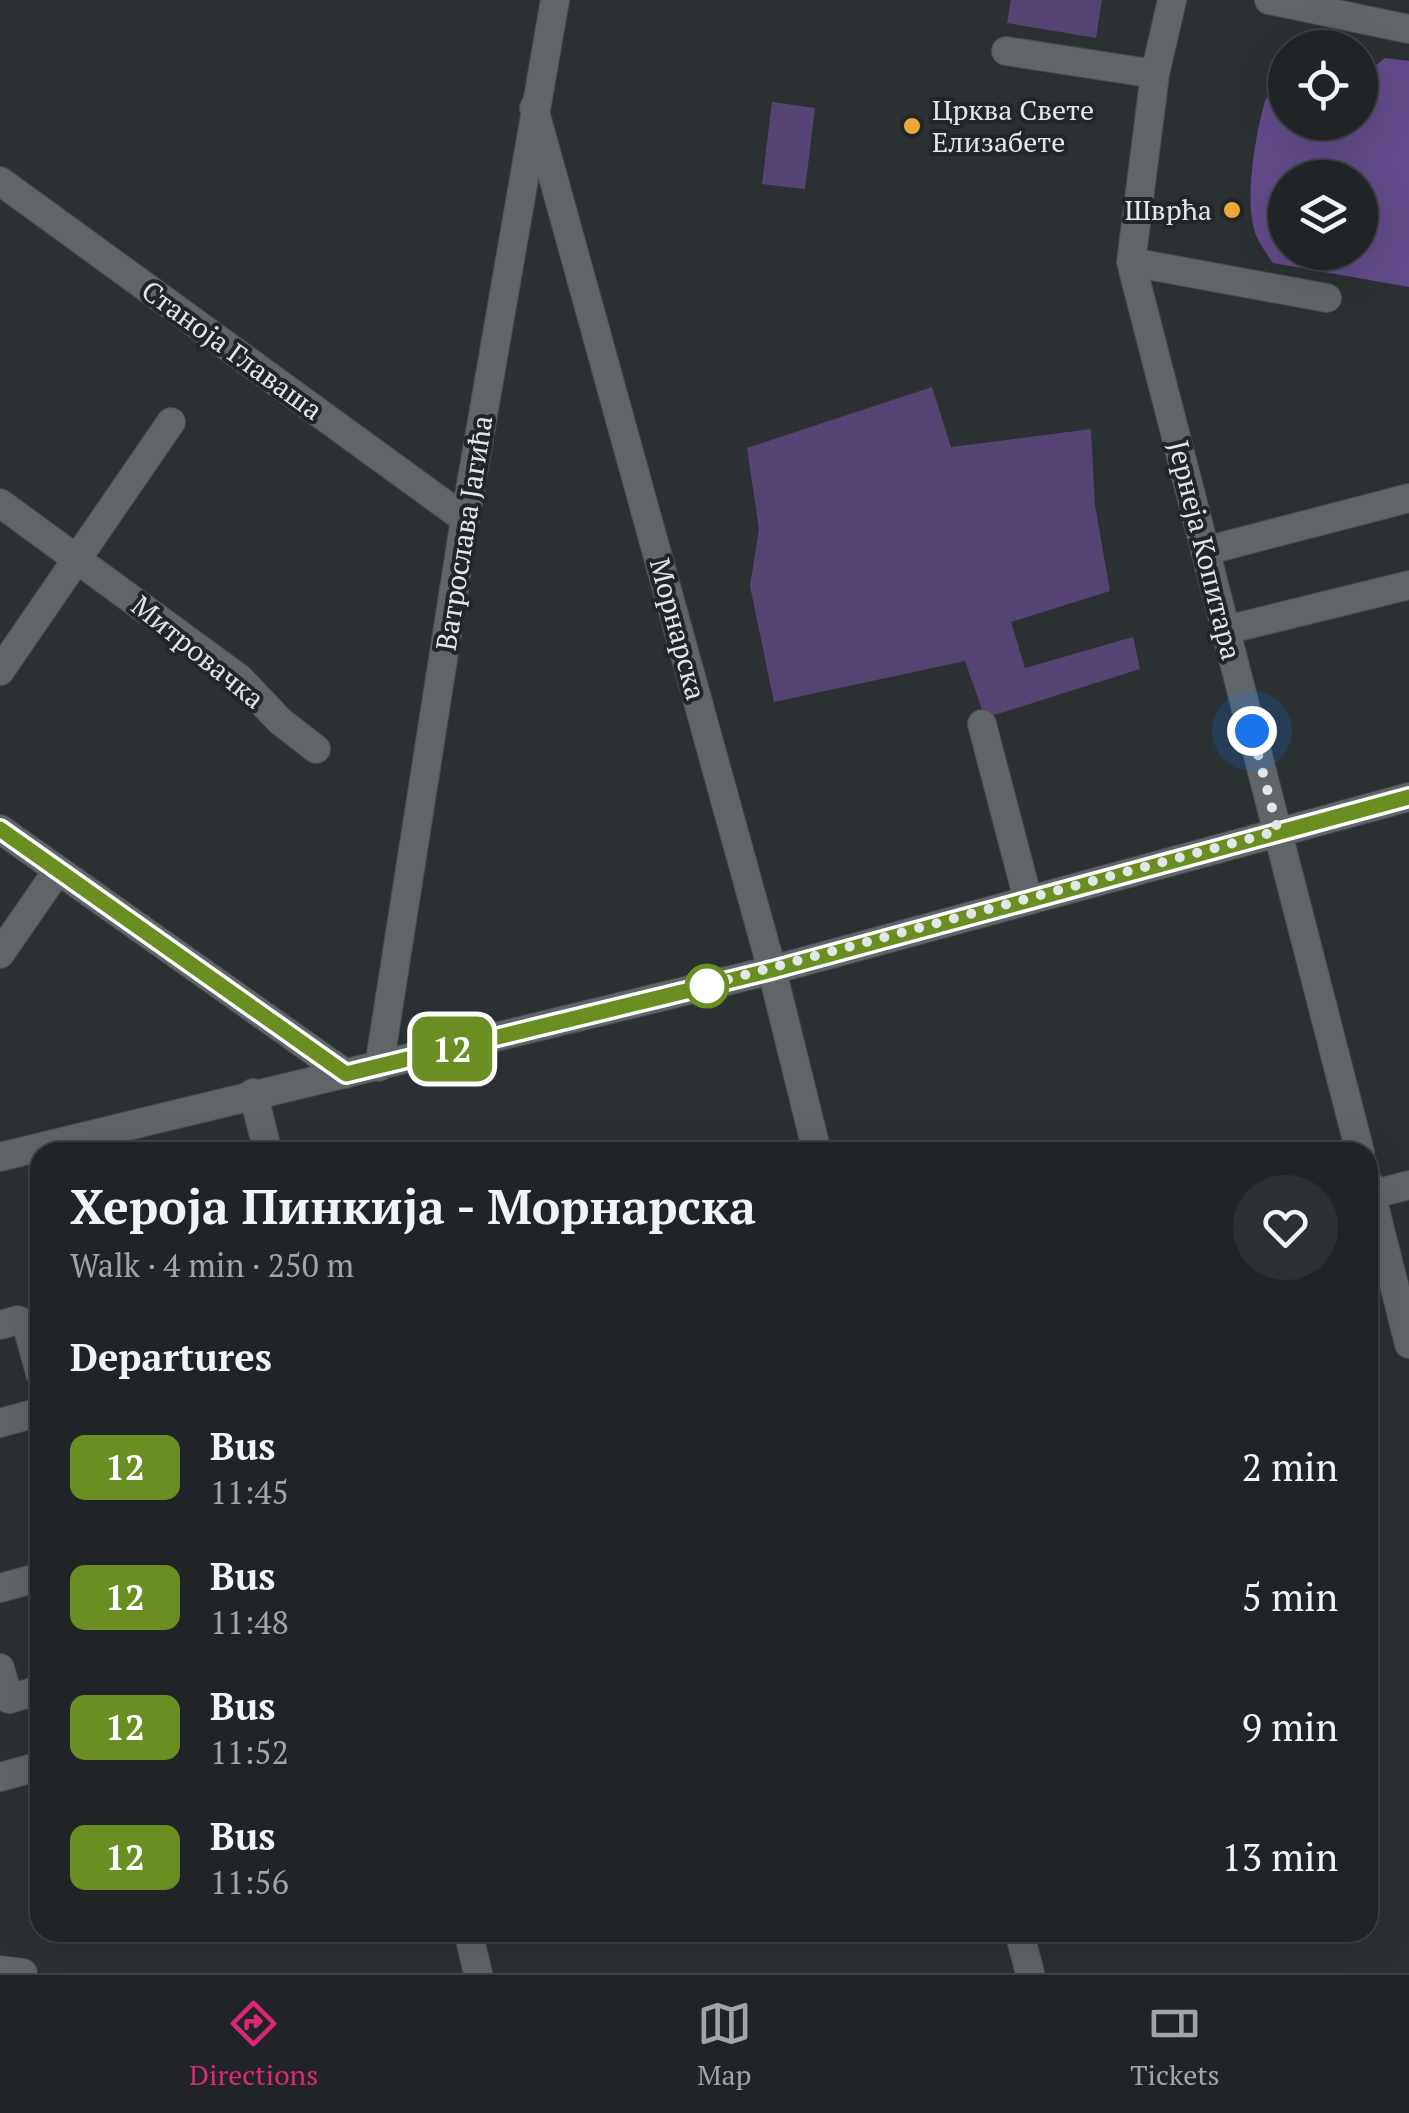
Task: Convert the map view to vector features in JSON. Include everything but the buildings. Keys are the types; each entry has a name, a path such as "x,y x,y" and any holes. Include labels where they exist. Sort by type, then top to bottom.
{"street":[{"name":"Јернеја Копитара","path":"1172,0 1155,74 1131,262 1357,1142"},
{"path":"1269,0 1409,29"},
{"name":"Ватрослава Јагића","path":"379,1066 465,519 534,108 557,3"},
{"path":"1006,50 1155,74"},
{"name":"Морнарска","path":"534,108 772,970 815,1142"},
{"name":"Станоја Главаша","path":"0,182 465,519"},
{"path":"1131,262 1327,298"},
{"path":"0,670 171,422"},
{"path":"1206,551 1409,498"},
{"name":"Митровачка","path":"0,503 239,678 280,722 316,748"},
{"path":"1226,630 1409,585"},
{"path":"982,724 1028,900"},
{"path":"54,1142 772,970 1409,797"},
{"path":"0,829 346,1074"},
{"path":"0,954 58,870"},
{"path":"253,1093 265,1142"},
{"path":"1,1155 30,1148"},
{"path":"1378,1188 1409,1186"},
{"path":"1378,1223 1409,1344"},
{"path":"0,1325 18,1320 27,1326 30,1337"},
{"path":"0,1423 30,1415"},
{"path":"0,1588 30,1580"},
{"path":"0,1668 8,1698 30,1692"},
{"path":"0,1777 30,1769"},
{"path":"470,1942 478,1973"},
{"path":"1022,1942 1030,1973"},
{"path":"0,1970 23,1973"}],"shaded area":[{"path":"1011,0 1102,0 1096,38 1007,23"},
{"path":"1385,58 1409,61 1409,287 1313,270 1378,270 1378,160 1268,160 1268,255 1258,239 1251,205 1252,167 1266,98 1268,140 1378,140 1378,64"},
{"path":"772,102 815,108 805,189 762,184"},
{"path":"932,387 951,447 1091,429 1095,505 1110,591 1011,622 1025,668 1133,637 1140,669 985,718 965,661 774,702 750,586 759,529 747,448"}],"bus line":[{"name":"12","path":"0,829 346,1074 772,970 1409,797"}],"place":[{"name":"Црква Свете Елизабете","path":"912,126"},
{"name":"Шврћа","path":"1232,210"}],"route":[{"path":"707,986 700,987 1278,831 1252,731"}]}
